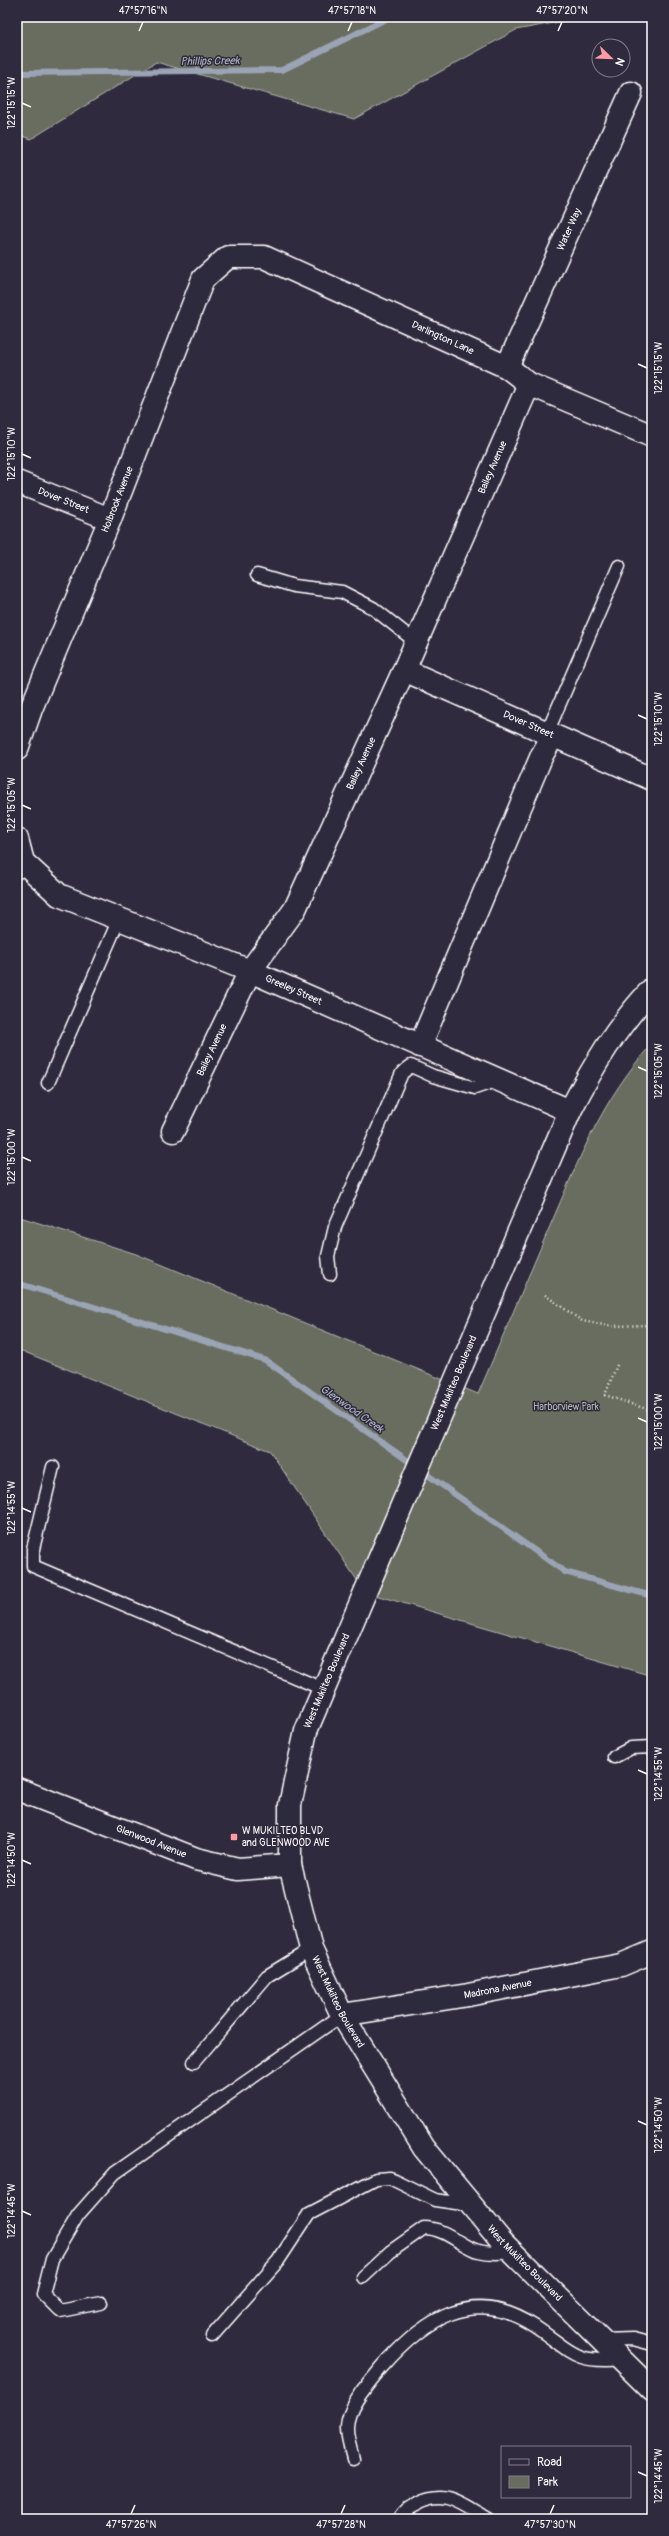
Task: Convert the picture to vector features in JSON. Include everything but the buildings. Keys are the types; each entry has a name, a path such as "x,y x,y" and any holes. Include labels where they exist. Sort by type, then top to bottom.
{"street":[{"name":"Water Way","path":"507,367 631,93"},
{"name":"Darlington Lane","path":"228,257 264,257 507,367 529,384 652,436"},
{"name":"Holbrook Avenue","path":"17,749 31,709 110,519 203,279 228,257"},
{"name":"Bailey Avenue","path":"173,1131 250,971 295,908 404,670 529,384"},
{"name":"Dover Street","path":"17,482 110,519"},
{"name":"Dover Street","path":"404,670 652,779"},
{"path":"420,1046 550,734"},
{"path":"17,839 20,865"},
{"name":"Greeley Street","path":"20,865 59,895 250,971 570,1111"},
{"name":"West Mukilteo Boulevard","path":"652,989 630,1012 610,1040 570,1111 306,1731 290,1805 290,1865 311,1949 342,2014 424,2148 512,2252 652,2390"},
{"name":"Glenwood Avenue","path":"17,1789 196,1859 238,1869 290,1865"},
{"name":"Madrona Avenue","path":"342,2014 468,1995 620,1965 652,1952"}],"lane":[{"path":"550,734 619,566"},
{"path":"257,575 294,586 342,592 374,608 416,642"},
{"path":"48,1083 119,919"},
{"path":"330,1274 328,1256 335,1227 402,1073 411,1066 433,1076 476,1088 498,1080"},
{"path":"53,1467 33,1549 33,1566 323,1689"},
{"path":"614,1757 631,1748 652,1747"},
{"path":"194,2062 267,1976 311,1949"},
{"path":"101,2303 60,2311 43,2294 52,2259 78,2215 115,2173 342,2014"},
{"path":"212,2336 278,2261 309,2214 376,2179 390,2178 435,2200 471,2205"},
{"path":"363,2277 390,2252 424,2228 440,2231 476,2250 497,2253 512,2252"},
{"path":"353,2459 347,2430 348,2420 358,2400 398,2349 430,2323 456,2311 470,2307 483,2307 508,2313 536,2327 576,2357 588,2360 621,2359"},
{"path":"602,2340 633,2339 652,2344"},
{"path":"399,2519 404,2510 430,2497 454,2498 489,2519"}],"path":[{"path":"545,1295 582,1321 610,1326 652,1325"},
{"path":"617,1365 605,1395 652,1411"}],"green space":[{"path":"17,17 586,17 516,30 354,119 156,62 31,139 17,134"},
{"name":"Harborview Park","path":"652,1044 652,1676 365,1592 270,1451 17,1349 17,1216 136,1254 478,1394 593,1130 619,1086"}],"waterway":[{"name":"Phillips Creek","path":"17,73 282,70 390,17"},
{"name":"Glenwood Creek","path":"17,1283 265,1360 414,1465"},
{"name":"Glenwood Creek","path":"422,1471 565,1572 652,1596"}],"place":[{"name":"W MUKILTEO BLVD and GLENWOOD AVE","path":"234,1837"}]}
